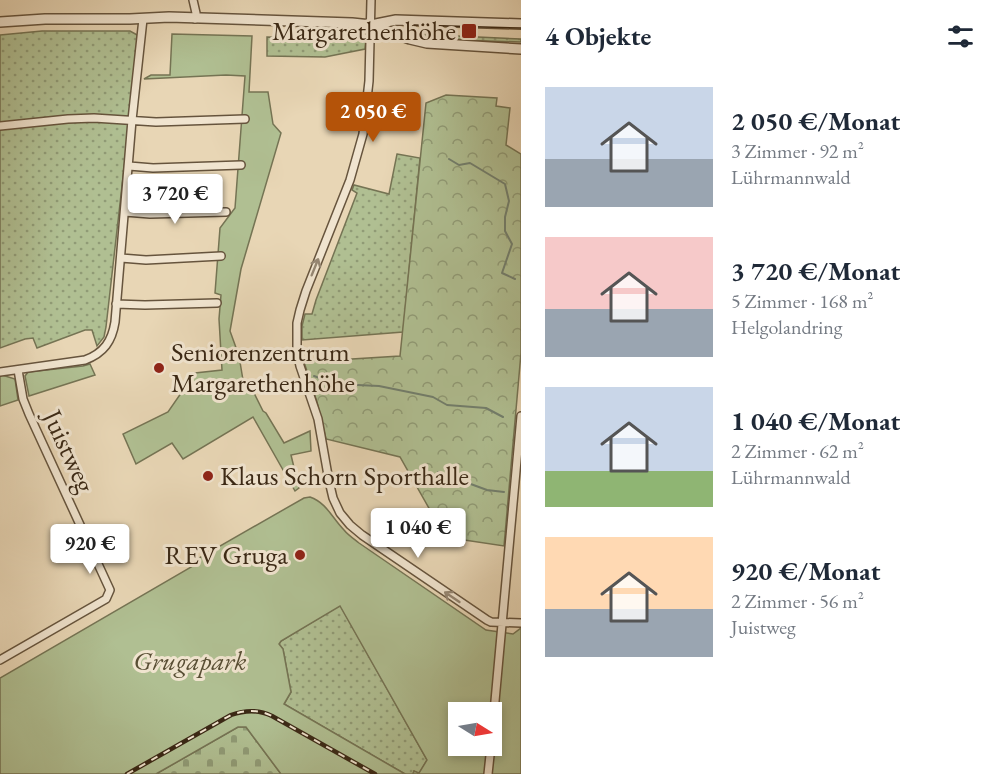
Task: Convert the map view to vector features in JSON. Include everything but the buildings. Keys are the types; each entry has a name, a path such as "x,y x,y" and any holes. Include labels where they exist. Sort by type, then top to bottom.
{"street":[{"path":"193,0 195,19"},
{"path":"371,0 368,100 363,134 355,164 300,310 297,323 297,351 300,366 318,419 328,482 333,498 340,513 350,525 487,620 521,623"},
{"path":"0,22 169,17 371,25 396,20 521,24"},
{"path":"0,372 85,360 98,355 105,349 113,332 143,19"},
{"path":"371,25 427,44 521,49"},
{"path":"0,126 68,119 156,122 245,119"},
{"path":"129,166 153,168 241,165"},
{"path":"125,212 150,214 226,212"},
{"path":"121,258 146,260 221,256"},
{"path":"116,304 217,303"},
{"name":"Juistweg","path":"0,659 106,599 110,590 28,414 18,370"},
{"path":"495,702 521,416"},
{"path":"488,774 490,756"}],"green space":[{"path":"42,31 130,31 139,36 106,327 104,337 97,346 92,330 85,330 37,348 33,338 0,348 0,35"},
{"path":"172,34 252,36 249,92 268,92 273,124 281,133 241,269 230,331 239,356 243,380 252,389 284,443 310,431 311,451 291,455 299,488 295,491 253,417 183,459 172,443 136,464 123,434 168,412 195,373 222,370 219,319 221,295 215,293 220,228 235,208 245,76 144,79 151,75 170,75"},
{"path":"413,34 521,39 521,42 424,39 413,37"},
{"path":"267,37 366,40 365,49 325,57 267,56"},
{"path":"446,95 497,98 496,106 510,108 506,145 521,154 521,353 504,546 451,538 443,533 400,457 326,439 304,362 400,356 426,103"},
{"path":"397,154 420,158 403,332 302,340 305,314 312,314 357,193 352,190 354,185 389,194"},
{"path":"90,364 95,375 29,396 25,376 28,372"},
{"path":"0,376 15,379 18,400 0,406"},
{"name":"Grugapark","path":"310,497 321,503 346,532 359,543 486,630 513,634 521,628 521,774 413,774 414,771 419,773 427,760 340,606 279,644 283,649 291,692 284,704 405,774 281,774 246,727 238,727 156,774 0,774 0,678 193,566 192,562 304,498"},
{"path":"340,605 427,760 419,774 414,771 413,774 405,774 284,704 291,692 283,649 279,644"},
{"path":"238,727 246,727 281,774 156,774"}],"waterway":[{"path":"449,159 459,165 470,163 505,184 509,201 505,217 505,231 512,244 502,273 515,279"},
{"path":"314,376 336,384 379,386 433,397 447,405 486,408 503,417"},
{"path":"438,472 487,490 504,492"}],"tram line":[{"path":"414,25 521,28"}],"railway":[{"path":"127,774 231,715 252,711 272,716 375,774"}],"place":[{"name":"Margarethenhöhe","path":"469,31"},
{"name":"Seniorenzentrum Margarethenhöhe","path":"159,368"},
{"name":"Klaus Schorn Sporthalle","path":"208,476"},
{"name":"REV Gruga","path":"300,555"}]}
